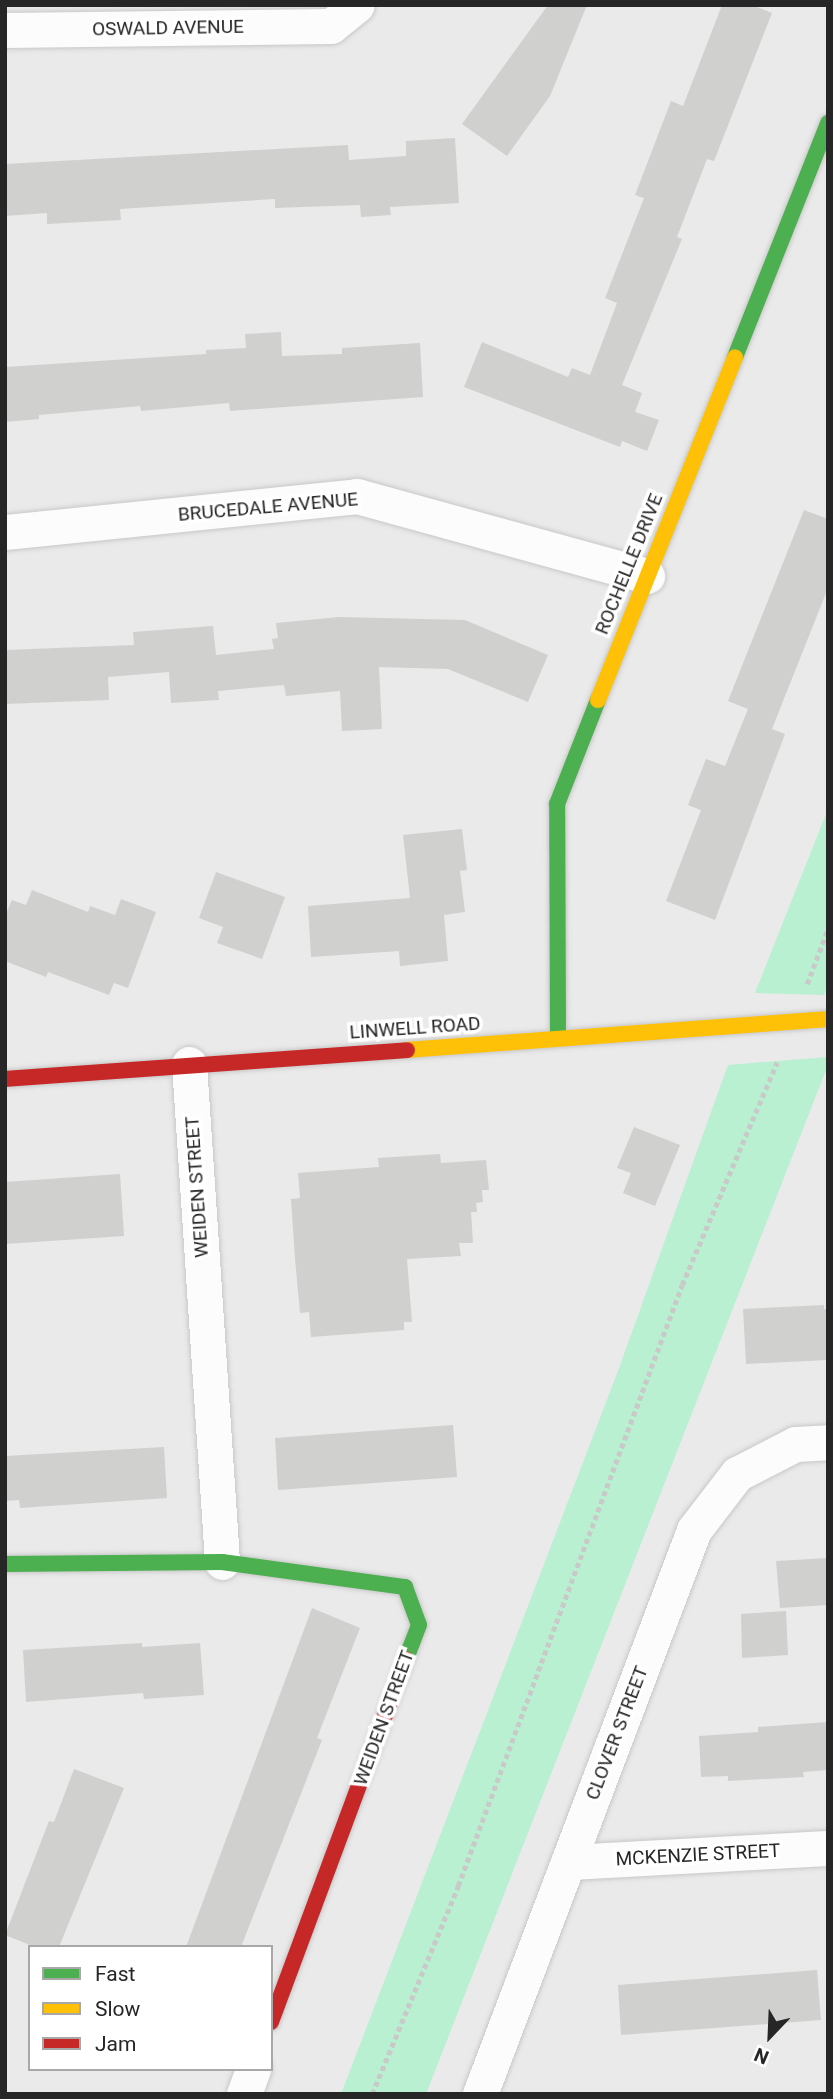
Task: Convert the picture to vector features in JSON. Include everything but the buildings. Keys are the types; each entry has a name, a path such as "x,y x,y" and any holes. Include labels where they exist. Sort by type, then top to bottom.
{"street":[{"name":"OSWALD AVENUE","path":"5,30 344,16"},
{"name":"ROCHELLE DRIVE","path":"558,1038 557,804 828,122"},
{"name":"BRUCEDALE AVENUE","path":"5,532 357,496 647,576"},
{"name":"LINWELL ROAD","path":"5,1079 828,1019"},
{"name":"WEIDEN STREET","path":"189,1065 222,1562"},
{"name":"CLOVER STREET","path":"480,2094 694,1530 737,1474 795,1444 828,1442"},
{"name":"WEIDEN STREET","path":"5,1564 222,1562 405,1587 419,1625 273,2017"},
{"name":"MCKENZIE STREET","path":"569,1862 828,1848"},
{"path":"244,2094 253,2071"}],"path":[{"path":"809,993 807,982 828,929"},
{"path":"372,2094 458,1886 682,1285 780,1055"}],"green space":[{"path":"828,809 828,984 824,995 755,993"},
{"path":"828,1057 828,1065 426,2094 341,2094 618,1371 728,1065"}],"traffic: fast":[{"path":"735,357 828,123"},
{"path":"558,1038 557,804 598,700"},
{"path":"5,1564 222,1562 405,1587 419,1625 406,1659"}],"traffic: slow":[{"path":"598,700 735,357"},
{"path":"407,1050 828,1019"}],"traffic: jam":[{"path":"5,1079 407,1050"},
{"path":"273,2017 406,1659"}]}
